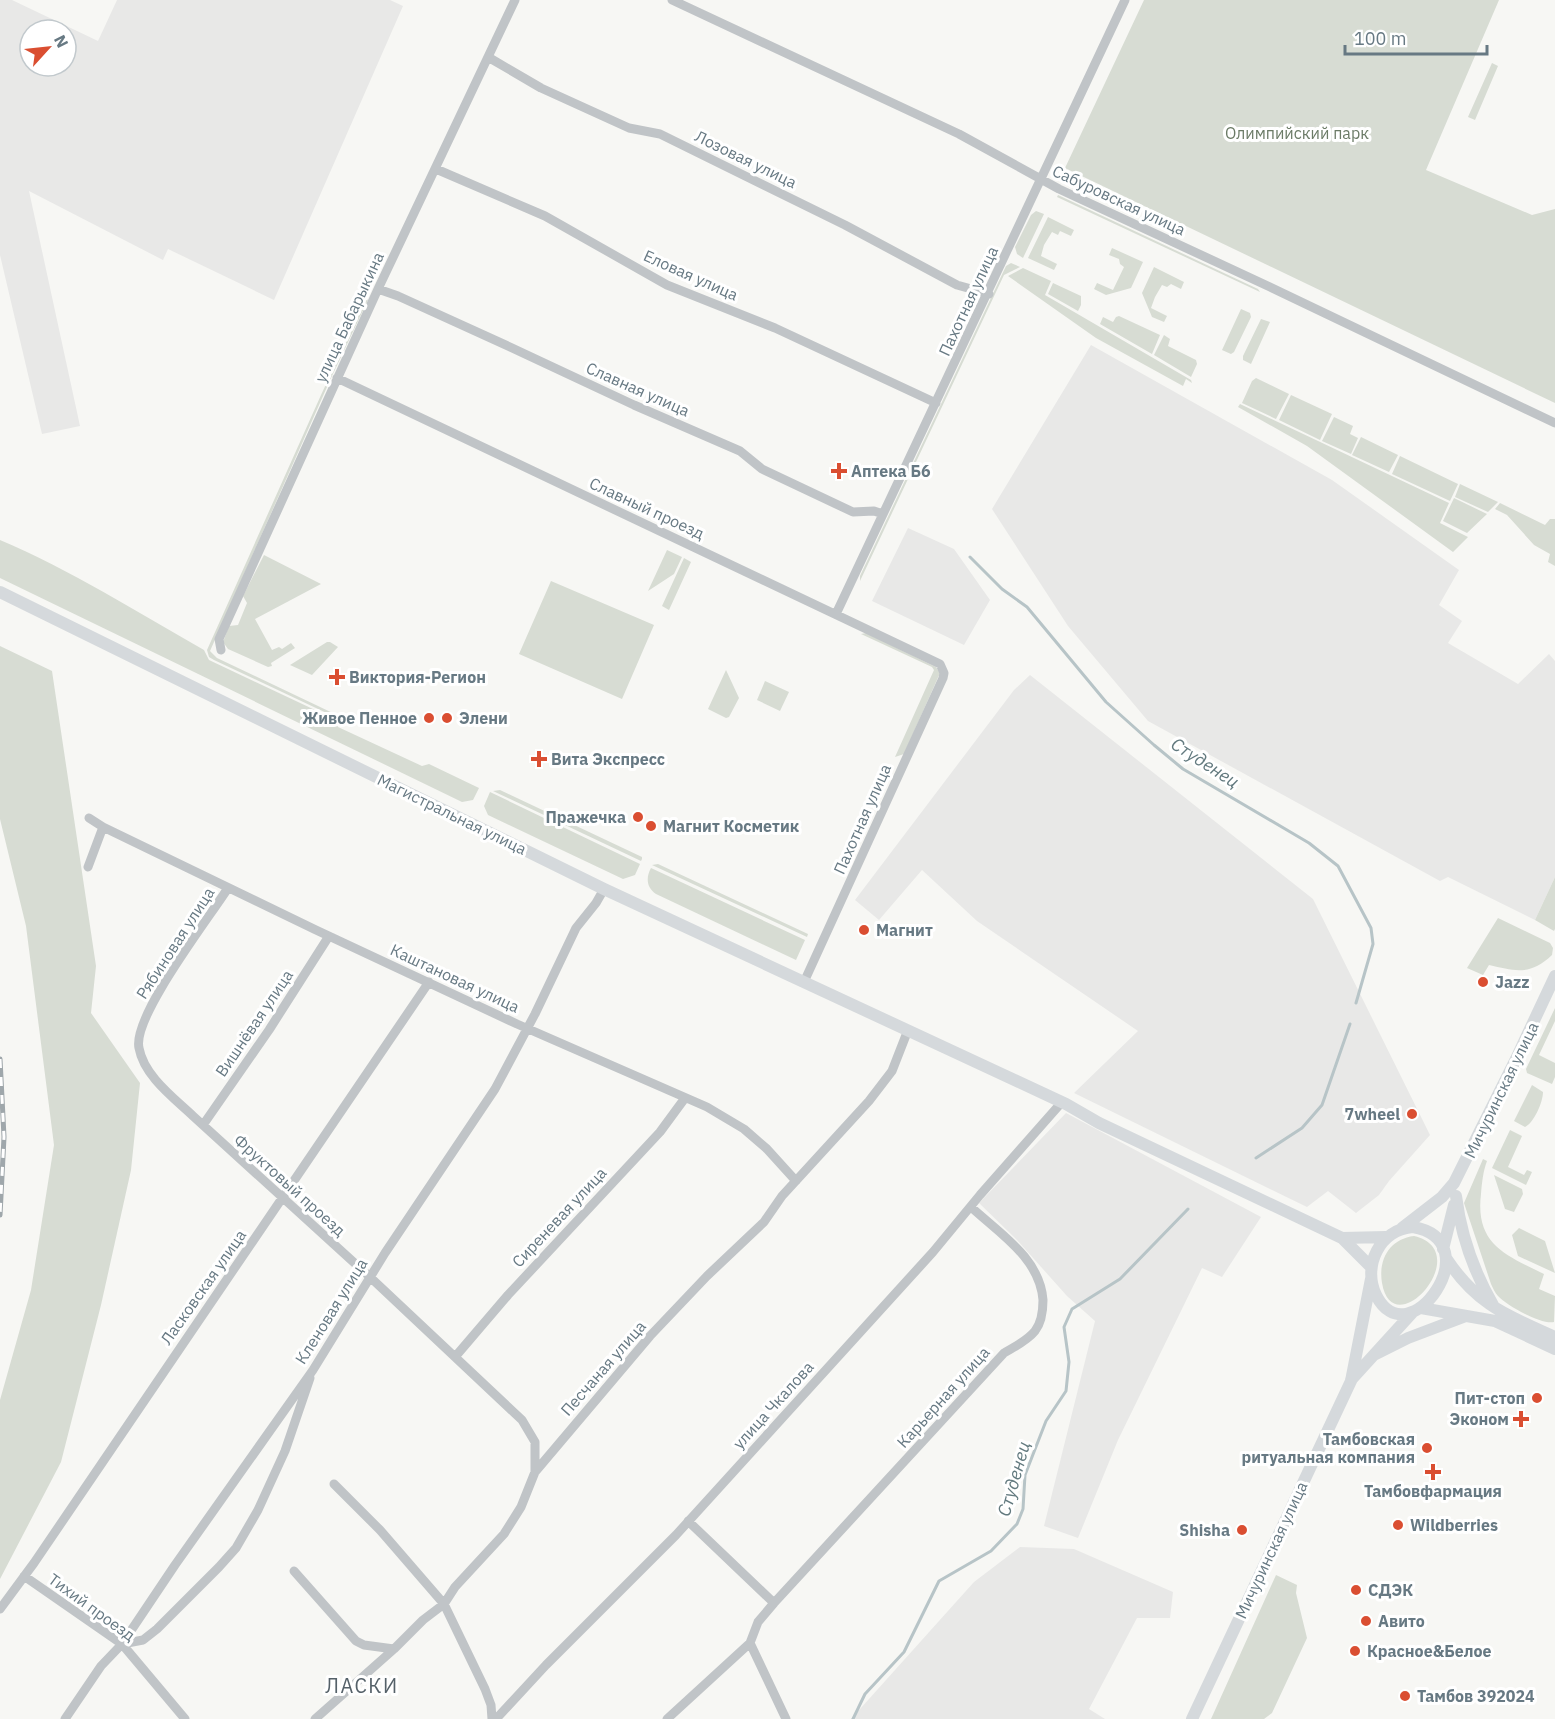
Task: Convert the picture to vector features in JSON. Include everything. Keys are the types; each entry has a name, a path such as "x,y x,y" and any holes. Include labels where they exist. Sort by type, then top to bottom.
{"main road":[{"name":"Магистральная улица","path":"0,592 604,889 1062,1102 1099,1123 1342,1238"},
{"name":"Мичуринская улица","path":"1402,1228 1442,1197 1461,1172 1555,976"},
{"name":"Мичуринская улица","path":"1445,1253 1461,1172"},
{"path":"1456,1196 1460,1225 1467,1250 1479,1280 1495,1309"},
{"path":"1555,1337 1523,1328 1495,1321 1468,1316 1416,1311 1395,1313 1384,1307 1373,1290 1371,1273 1376,1252 1386,1237 1402,1228 1422,1229 1432,1234 1459,1278 1471,1291 1495,1309 1523,1328 1555,1349"},
{"path":"1342,1238 1386,1237"},
{"path":"1342,1238 1371,1273"},
{"path":"1416,1311 1429,1301 1439,1286 1445,1270 1445,1253"},
{"name":"Мичуринская улица","path":"1192,1719 1351,1381 1371,1273"},
{"name":"Мичуринская улица","path":"1351,1381 1416,1311"},
{"path":"1374,1355 1408,1338 1468,1316"}],"street":[{"name":"улица Бабарыкина","path":"221,650 219,639 337,378 515,0"},
{"name":"Сабуровская улица","path":"672,0 690,4 959,134 1040,180 1555,423"},
{"name":"Пахотная улица","path":"836,614 989,294 1125,0"},
{"name":"Лозовая улица","path":"488,57 541,88 629,128 660,134 845,225 957,285 989,294"},
{"name":"Еловая улица","path":"436,169 545,216 667,285 775,328 936,404"},
{"name":"Славная улица","path":"378,289 470,328 634,405 740,450 762,469 853,512 874,511 884,514"},
{"name":"Славный проезд","path":"337,378 836,614 936,662 943,668"},
{"name":"Пахотная улица","path":"804,982 943,678 943,668"},
{"name":"Каштановая улица","path":"89,818 103,827 329,936 528,1028 707,1107 744,1130 767,1149 796,1181"},
{"path":"88,867 103,827"},
{"name":"Рябиновая улица","path":"147,1015 228,888"},
{"name":"Кленовая улица","path":"65,1719 101,1666 122,1644 313,1370 347,1311 495,1089 528,1028 576,927 596,903 604,889"},
{"name":"Вишнёвая улица","path":"203,1125 269,1030 329,936"},
{"name":"Ласковская улица","path":"0,1609 429,982"},
{"name":"Фруктовый проезд","path":"147,1015 138,1043 139,1050 145,1063 166,1090 371,1278 526,1425 535,1444 535,1472"},
{"name":"Песчаная улица","path":"315,1719 423,1620 444,1604 455,1587 511,1526 535,1472 650,1336 707,1276 764,1222 796,1181 869,1101 892,1071 908,1030"},
{"name":"Сиреневая улица","path":"455,1357 516,1287 660,1132 685,1098"},
{"name":"улица Чкалова","path":"494,1719 688,1521 938,1246 1062,1102"},
{"name":"Карьерная улица","path":"667,1719 750,1643 758,1622 774,1603 1004,1353 1027,1338 1040,1323 1042,1290 1029,1263 1020,1251 971,1207"},
{"path":"122,1644 143,1640 157,1629 236,1548 258,1510 285,1451 313,1370"},
{"path":"334,1484 380,1530 444,1604 485,1689 494,1719"},
{"path":"688,1521 774,1603"},
{"path":"294,1571 356,1641 364,1645 394,1648"},
{"name":"Тихий проезд","path":"24,1576 122,1644 185,1719"},
{"path":"750,1643 786,1719"}],"shaded area":[{"path":"0,0 12,0 50,18 18,18 18,78 78,78 78,31 98,41 117,0 390,0 403,6 274,300 168,249 163,260 29,191 80,426 42,434 0,255"},
{"path":"1091,345 1332,480 1459,570 1439,605 1462,621 1448,643 1518,684 1549,654 1555,661 1555,877 1535,920 1448,877 1440,881 1148,721 1068,626 992,509"},
{"path":"908,528 954,549 990,600 964,645 872,601"},
{"path":"1030,675 1313,899 1430,1135 1379,1195 1356,1213 1328,1191 1307,1207 1074,1093 1138,1031 977,921 922,870 879,920 855,900 1014,690"},
{"path":"1066,1113 1261,1217 1222,1277 1202,1268 1118,1440 1078,1538 1044,1526 1095,1321 1067,1296 1017,1240 979,1203"},
{"path":"1020,1547 1074,1549 1173,1592 1170,1618 1137,1618 1089,1709 1105,1719 851,1719 974,1582"}],"green space":[{"name":"Олимпийский парк","path":"1144,0 1499,0 1426,170 1532,215 1555,209 1555,403 1065,168"},
{"path":"1492,63 1498,66 1475,120 1468,117"},
{"path":"1058,195 1258,289 1260,292 1057,197"},
{"path":"1036,211 1044,214 1023,258 1017,254 1015,247 1031,215"},
{"path":"1048,217 1074,230 1071,236 1060,231 1058,235 1052,232 1044,245 1041,256 1057,264 1054,270 1028,258"},
{"path":"1112,248 1143,262 1131,288 1106,295 1094,289 1097,283 1113,290 1124,267 1120,264 1119,259 1109,255"},
{"path":"1011,263 1020,267 1004,275 860,581 860,576 1006,266"},
{"path":"1154,267 1184,282 1181,289 1171,284 1167,287 1162,285 1155,297 1151,308 1167,316 1164,322 1152,317 1142,293"},
{"path":"1023,268 1051,281 1045,295 1191,380 1192,383 1186,379 1183,386 1096,338 1008,276"},
{"path":"1053,283 1081,296 1078,311 1048,294"},
{"path":"366,299 368,300 210,651 217,658 339,716 341,719 339,725 335,717 214,660 209,657 207,650"},
{"path":"1241,309 1250,313 1251,317 1231,354 1222,350"},
{"path":"1119,316 1160,335 1152,354 1100,324 1103,317 1113,322"},
{"path":"1261,319 1270,322 1251,364 1243,360 1243,356"},
{"path":"1164,335 1170,339 1168,346 1196,360 1197,364 1191,377 1154,355"},
{"path":"1256,378 1289,394 1276,419 1242,403 1252,381"},
{"path":"1291,395 1332,414 1320,440 1279,420"},
{"path":"1240,404 1449,503 1440,523 1468,537 1453,552 1307,446 1238,407"},
{"path":"1334,417 1353,426 1350,434 1358,438 1351,454 1322,441"},
{"path":"1361,437 1398,455 1389,472 1352,455"},
{"path":"1400,456 1458,484 1450,501 1392,474"},
{"path":"1460,484 1498,502 1488,512 1455,497"},
{"path":"1454,498 1487,514 1467,533 1443,521"},
{"path":"1500,503 1545,525 1550,519 1555,519 1555,566 1548,562 1550,554 1534,545 1507,515 1495,509"},
{"path":"0,540 52,564 129,606 204,650 209,660 332,718 338,727 422,766 429,764 479,788 473,800 462,802 0,578"},
{"path":"667,550 682,557 674,574 648,591"},
{"path":"264,555 321,584 255,619 272,650 279,647 282,649 291,643 295,648 268,667 228,649 223,642 229,626 238,625 247,603 243,596"},
{"path":"684,558 691,562 669,610 662,606"},
{"path":"551,581 654,625 622,699 519,654"},
{"path":"866,633 936,667 940,673 904,754 895,757 934,670 932,667 861,634"},
{"path":"327,642 338,647 312,675 290,665"},
{"path":"0,646 52,671 96,966 91,1013 140,1083 131,1170 101,1305 61,1462 0,1579 0,1400 31,1290 54,1145 26,926 0,819"},
{"path":"726,670 739,698 729,717 726,718 708,709"},
{"path":"765,681 789,692 780,711 757,700"},
{"path":"500,790 642,859 641,861 493,791"},
{"path":"490,792 640,864 635,875 623,879 488,815 484,806"},
{"path":"658,864 808,934 807,937 652,865"},
{"path":"651,868 805,940 796,960 656,894 648,882"},
{"path":"1555,877 1555,929 1554,931 1535,920"},
{"path":"1498,918 1550,943 1553,948 1552,955 1544,962 1529,969 1515,970 1489,965 1483,975 1467,968"},
{"path":"1555,1008 1555,1021 1539,1055 1555,1063 1555,1077 1552,1084 1527,1073 1526,1069"},
{"path":"1532,1085 1543,1092 1543,1096 1535,1117 1525,1127 1514,1121"},
{"path":"1510,1130 1522,1136 1508,1167 1524,1175 1527,1170 1532,1172 1526,1185 1492,1168"},
{"path":"1483,1159 1487,1161 1481,1194 1480,1211 1483,1225 1488,1236 1505,1254 1544,1274 1539,1289 1555,1296 1554,1322 1533,1318 1502,1300 1491,1284 1464,1203"},
{"path":"1494,1175 1522,1189 1523,1194 1514,1212 1505,1209"},
{"path":"1519,1228 1545,1241 1555,1273 1518,1256 1512,1235"},
{"path":"1414,1236 1431,1245 1437,1259 1434,1274 1426,1289 1414,1300 1400,1305 1389,1300 1382,1283 1382,1266 1392,1246 1398,1241"},
{"path":"1276,1575 1297,1585 1296,1593 1307,1638 1272,1713 1264,1719 1211,1719"}],"waterway":[{"name":"Студенец","path":"970,557 1002,589 1027,607 1106,702 1154,745 1183,769 1309,843 1338,866 1371,928 1373,944 1356,1003"},
{"name":"Студенец","path":"1256,1158 1302,1128 1322,1105 1350,1024"},
{"name":"Студенец","path":"853,1719 865,1694 904,1652 939,1581 991,1551 1017,1524 1023,1509 1025,1475 1046,1421 1066,1391 1069,1362 1064,1327 1072,1309 1120,1279 1188,1209"}],"railway":[{"path":"0,1059 4,1137 0,1215"}],"place":[{"name":"Аптека Б6","path":"839,471"},
{"name":"Виктория-Регион","path":"337,677"},
{"name":"Живое Пенное","path":"429,718"},
{"name":"Элени","path":"447,718"},
{"name":"Вита Экспресс","path":"539,759"},
{"name":"Пражечка","path":"638,817"},
{"name":"Магнит Косметик","path":"651,826"},
{"name":"Магнит","path":"864,930"},
{"name":"Jazz","path":"1483,982"},
{"name":"7wheel","path":"1412,1114"},
{"name":"Пит-стоп","path":"1537,1398"},
{"name":"Эконом","path":"1521,1419"},
{"name":"Тамбовская ритуальная компания","path":"1427,1448"},
{"name":"Тамбовфармация","path":"1433,1472"},
{"name":"Wildberries","path":"1398,1525"},
{"name":"Shisha","path":"1242,1530"},
{"name":"СДЭК","path":"1356,1590"},
{"name":"Авито","path":"1366,1621"},
{"name":"Красное&Белое","path":"1355,1651"},
{"name":"Тамбов 392024","path":"1405,1696"}],"district":[{"name":"ЛАСКИ","path":"362,1686"}]}
